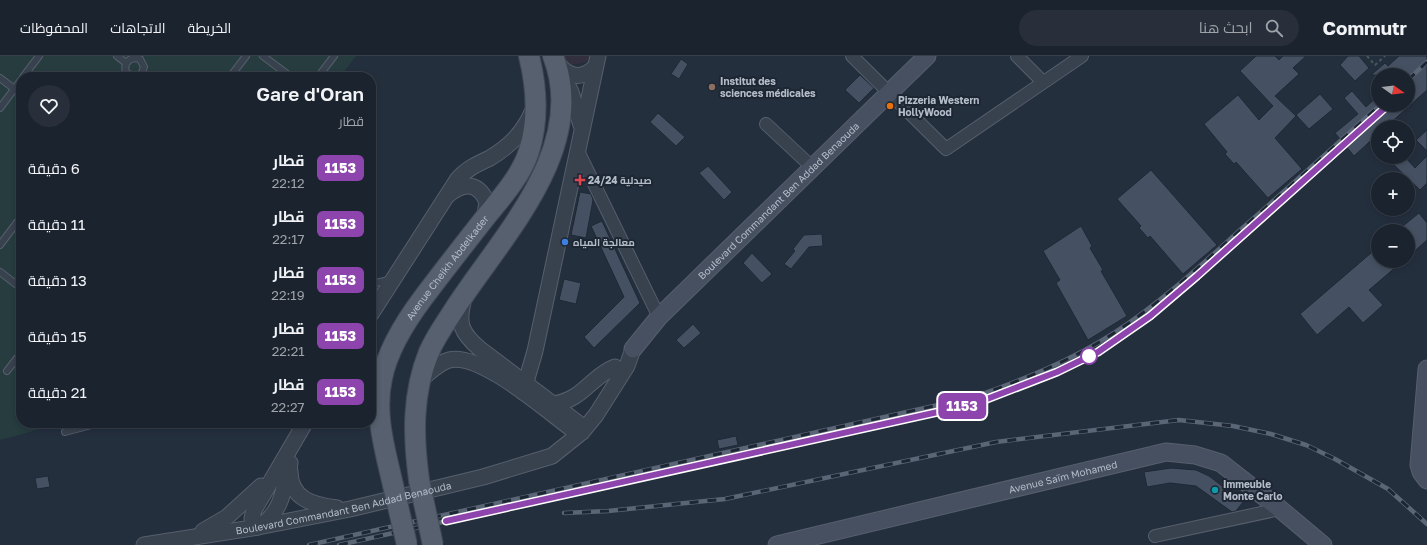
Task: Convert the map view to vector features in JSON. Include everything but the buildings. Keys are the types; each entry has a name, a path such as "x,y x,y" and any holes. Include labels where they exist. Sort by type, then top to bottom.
{"main road":[{"name":"Avenue Cheikh Abdelkader","path":"407,545 384,445 379,399 382,378 388,357 413,312 513,180 528,153 536,120 537,102 529,56"},
{"name":"Boulevard Commandant Ben Addad Benaouda","path":"633,349 659,317 812,166 927,56"},
{"path":"433,545 418,480 414,435 416,398 419,381 430,350 470,284 535,190 553,155 557,140 561,103 554,58"},
{"path":"1426,479 1419,465 1424,436 1427,369"},
{"name":"Avenue Saïm Mohamed","path":"778,545 1166,452 1195,455 1221,463 1323,545"}],"street":[{"path":"852,56 946,149 1082,56"},
{"path":"1017,56 1043,82"},
{"path":"554,58 566,72 576,76 586,75 596,62"},
{"path":"554,58 571,92 582,128"},
{"path":"529,390 533,362 596,62"},
{"path":"376,306 463,173 502,151 518,136 524,128 537,102"},
{"path":"766,124 812,166"},
{"path":"578,151 659,317"},
{"path":"448,196 457,188 465,186 472,186 479,190 486,202 484,220"},
{"path":"470,284 461,311 460,320 462,328 473,343 578,429"},
{"name":"Boulevard Commandant Ben Addad Benaouda","path":"578,429 615,367 633,349"},
{"name":"Boulevard Commandant Ben Addad Benaouda","path":"144,545 258,527 350,509 482,478 539,460 596,415 627,366 633,349"},
{"path":"419,381 442,364 457,359 484,367 554,404 578,429"},
{"path":"554,404 570,400 581,394 601,375 615,367"},
{"path":"294,444 277,509 269,520 258,527 252,522 254,510 303,428"},
{"path":"191,537 214,526 240,507 266,481 294,444"},
{"path":"290,463 292,484 300,498 319,505 350,509"},
{"path":"1155,536 1280,509"}],"lane":[{"path":"27,72 39,56"},
{"path":"117,56 126,63"},
{"path":"234,72 246,56"},
{"path":"263,56 284,72"},
{"path":"322,72 334,56"},
{"path":"129,72 125,69 126,63 131,58 141,58 144,67 140,72"},
{"path":"0,78 14,89"},
{"path":"0,108 16,86"},
{"path":"0,245 16,224"},
{"path":"0,272 16,284"},
{"path":"376,283 393,280"},
{"path":"7,371 16,359"},
{"path":"65,432 80,428"}],"path":[{"path":"1367,56 1375,65 1385,56"}],"shaded area":[{"path":"563,56 592,56 591,61 567,66"}],"green space":[{"path":"0,56 356,56 344,72 16,72 16,428 44,428 0,440"}],"railway":[{"path":"1415,73 1427,62"},
{"path":"309,545 974,397 1028,377 1098,343 1147,310 1193,272 1372,112"},
{"path":"1028,384 1098,352 1150,316 1183,289"},
{"path":"339,545 877,426 985,400"},
{"path":"564,513 608,511 725,499 996,442 1179,420 1233,426 1271,434 1306,445 1335,459 1388,489 1427,524"}],"train":[{"name":"1153","path":"446,521 974,404 1057,372 1098,352 1150,316 1186,286 1380,112"}],"place":[{"name":"Institut des sciences médicales","path":"712,87"},
{"name":"Pizzeria Western HollyWood","path":"890,106"},
{"name":"صيدلية 24/24","path":"580,180"},
{"name":"معالجة المياه","path":"565,242"},
{"name":"Immeuble Monte Carlo","path":"1215,490"}]}
